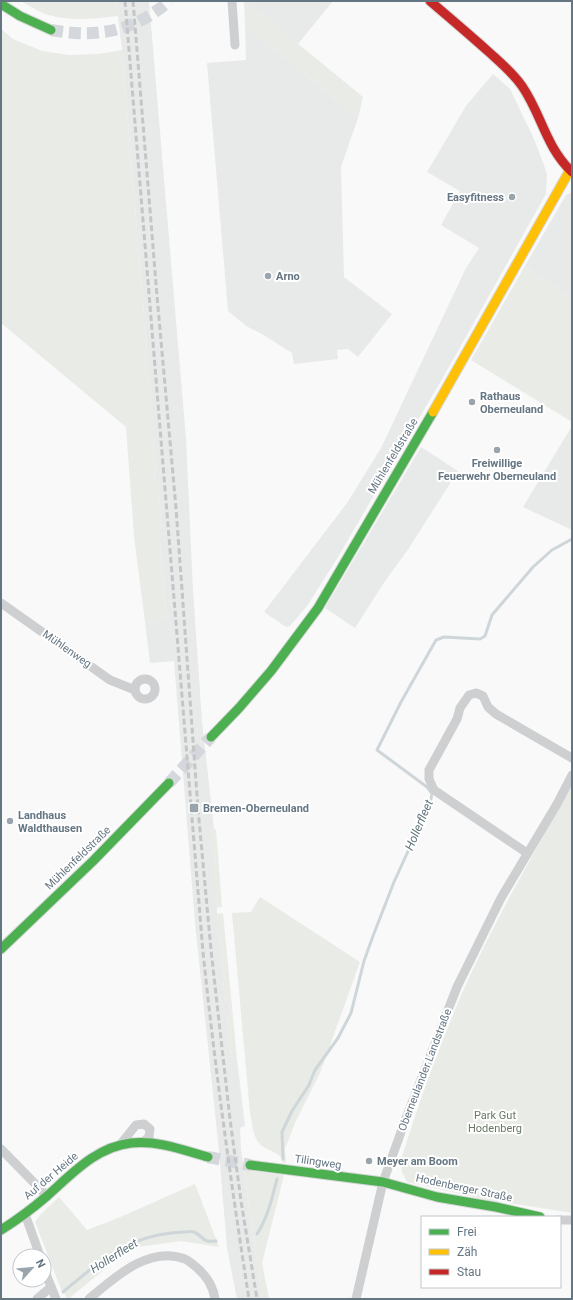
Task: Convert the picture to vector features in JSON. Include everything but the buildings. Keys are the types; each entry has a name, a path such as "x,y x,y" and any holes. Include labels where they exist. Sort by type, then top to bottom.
{"street":[{"path":"232,1 235,45"},
{"path":"430,1 470,34 512,73 526,92 550,145 560,160 571,171"},
{"path":"1,4 20,16 51,30"},
{"name":"Mühlenfeldstraße","path":"211,737 239,708 271,671 318,608 571,171"},
{"name":"Mühlenweg","path":"1,603 110,680 135,690"},
{"path":"527,853 434,790 429,779 430,770 457,719 460,708 469,695 476,692 483,696 488,707 496,714 572,758"},
{"name":"Oberneulander Landstraße","path":"356,1299 383,1182 456,987 501,898 557,804 572,775"},
{"name":"Mühlenfeldstraße","path":"1,949 99,855 169,783"},
{"path":"119,1146 136,1125 144,1124 150,1129 149,1137 142,1143"},
{"name":"Auf der Heide","path":"1,1230 25,1214 84,1164 106,1149 130,1143 142,1143 181,1149 208,1157"},
{"path":"1,1149 47,1196"},
{"name":"Tilingweg","path":"250,1165 383,1182"},
{"name":"Hodenberger Straße","path":"383,1182 437,1197 496,1207 536,1216"},
{"path":"25,1214 37,1248"},
{"path":"561,1220 572,1220"},
{"path":"89,1299 105,1285 131,1267 146,1260 166,1255 185,1259 200,1270 210,1282 214,1290 215,1299"},
{"path":"37,1299 50,1288"},
{"path":"51,1288 56,1299"}],"shaded area":[{"path":"116,1 149,1 186,439 193,590 202,721 214,829 210,829 211,854 214,854 215,864 213,865 225,1003 229,1003 231,1017 227,1017 231,1059 237,1059 245,1126 240,1128 241,1149 262,1299 237,1299 227,1248 219,1151 195,923 174,661 150,663 145,622 167,620 159,530 162,530 158,481 155,481 154,470 157,469 145,324 143,324 142,314 144,313 122,50"},
{"path":"246,1 333,1 298,44"},
{"path":"245,25 358,118 341,167 344,277 392,314 358,357 348,349 337,350 338,359 294,364 292,353 246,326 228,311 207,63 246,60"},
{"path":"493,74 510,89 534,139 547,175 546,194 445,374 335,562 307,606 290,626 286,627 264,612 347,503 381,448 466,268 479,248 441,225 460,191 427,172 466,106"},
{"path":"572,192 572,298 525,266 566,195"},
{"path":"572,426 572,530 523,507"},
{"path":"421,447 458,471 409,548 383,584 355,628 325,608"}],"green space":[{"path":"21,1 116,1 118,16 90,19 61,18 43,13"},
{"path":"244,1 246,1 363,97 358,118 245,25"},
{"path":"1,29 13,39 42,51 69,55 99,54 122,50 144,314 142,314 143,323 145,324 157,469 154,470 155,480 158,481 162,530 159,530 167,620 145,622 134,536 126,427 1,323"},
{"path":"525,266 572,298 572,422 471,360"},
{"name":"Park Gut Hodenberg","path":"572,784 572,1213 484,1199 407,1182 402,1172 401,1160 417,1110 445,1035 476,963"},
{"path":"209,829 216,829 222,907 216,908 212,864 215,864 214,854 211,854"},
{"path":"260,897 360,962 320,1073 295,1123 285,1149 286,1163 282,1162 281,1157 258,1142 254,1133 250,1113 232,913 251,912"},
{"path":"223,913 237,1059 231,1059 227,1017 231,1016 229,1003 225,1003 217,914"},
{"path":"244,1170 284,1175 262,1263 269,1299 262,1299"},
{"path":"195,1184 219,1247 181,1241 138,1247 110,1265 68,1299 61,1289 52,1266 52,1248 45,1248 35,1222 40,1215 59,1197 87,1230"}],"waterway":[{"name":"Hollerfleet","path":"283,1159 282,1132 292,1111 309,1085 315,1070 338,1038 351,1013 364,961 373,936 394,882 430,803 432,794 427,787 377,750 401,702 436,640 444,637 480,639 485,636 492,615 533,567 552,550 572,539"},
{"name":"Hollerfleet","path":"257,1234 267,1214 277,1179"},
{"name":"Hollerfleet","path":"63,1292 91,1269 118,1250 148,1237 194,1232 205,1240 216,1241"}],"tunnel":[{"path":"51,30 84,33 99,33 114,30 142,20 169,1"},
{"path":"169,783 211,737"},
{"path":"208,1157 250,1165"}],"railway":[{"path":"125,1 203,952 224,1126 249,1299"},
{"path":"133,1 176,508 198,809 211,950 230,1119 241,1201 257,1299"}],"traffic: fast":[{"path":"1,4 20,16 51,30"},
{"path":"211,737 239,708 271,671 318,608 433,412"},
{"path":"1,949 93,861 169,783"},
{"path":"1,1230 36,1205 85,1163 107,1150 118,1146 141,1142 160,1144 208,1157"},
{"path":"250,1165 383,1182 437,1197 496,1207 536,1216"}],"traffic: slow":[{"path":"433,412 570,170"}],"traffic: jam":[{"path":"430,1 511,72 529,97 556,152 572,172"}],"place":[{"name":"Easyfitness","path":"512,197"},
{"name":"Arno","path":"268,276"},
{"name":"Rathaus Oberneuland","path":"472,402"},
{"name":"Freiwillige Feuerwehr Oberneuland","path":"497,450"},
{"name":"Bremen-Oberneuland","path":"194,808"},
{"name":"Landhaus Waldthausen","path":"10,821"},
{"name":"Meyer am Boom","path":"369,1161"}]}
